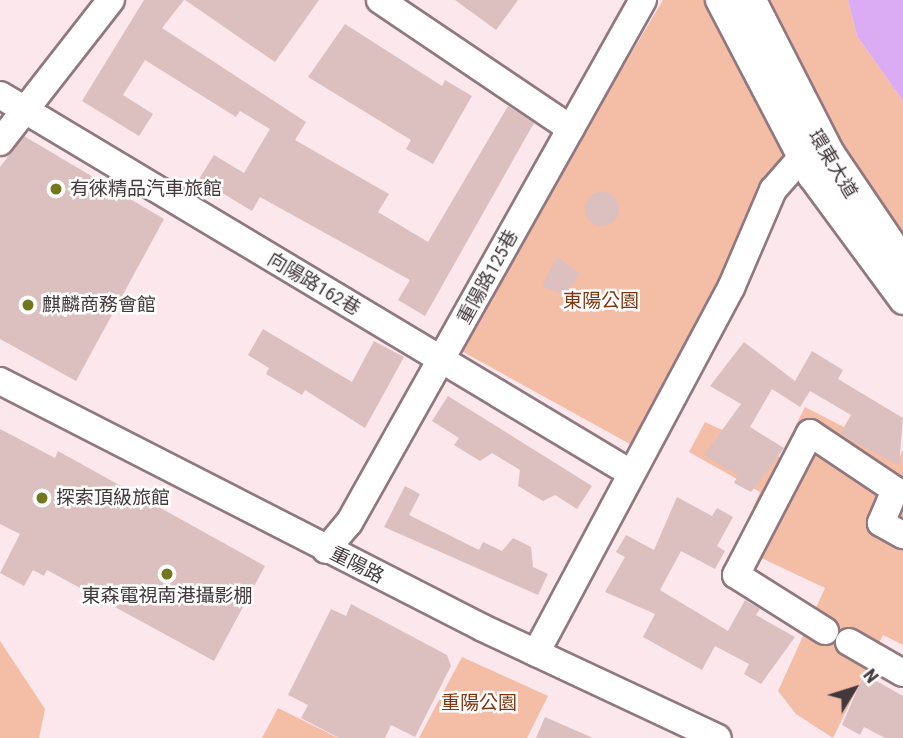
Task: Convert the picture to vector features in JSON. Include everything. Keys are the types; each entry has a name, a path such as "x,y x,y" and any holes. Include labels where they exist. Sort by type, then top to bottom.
{"highway":[{"name":"環東大道","path":"746,0 826,156 903,268"}],"street":[{"path":"0,142 111,0"},
{"path":"380,0 570,129"},
{"name":"重陽路125巷","path":"326,550 349,523 643,0"},
{"path":"719,0 801,158 903,301"},
{"name":"向陽路162巷","path":"0,95 628,472"},
{"path":"536,653 628,472 731,288 773,190 801,158"},
{"name":"重陽路","path":"0,381 326,550 718,738"},
{"path":"903,535 881,523 895,490 810,433 736,575 837,637 903,673"}],"green space":[{"name":"東陽公園","path":"663,0 712,0 786,158 639,449 456,348"},
{"path":"758,0 848,0 857,36 903,101 903,261"},
{"path":"805,407 900,456 903,450 903,645 883,635 833,738 796,714 778,691 825,588 736,546 760,492 689,452 705,422 780,457"},
{"path":"0,641 45,709 39,738 0,738"},
{"name":"重陽公園","path":"462,657 548,696 527,738 419,738"},
{"path":"278,708 338,738 262,738"}],"shaded area":[{"path":"848,0 903,0 903,101 857,36"}],"building":[{"path":"144,0 184,0 162,28 306,122 295,140 389,194 378,212 428,242 508,106 534,123 425,316 398,300 410,280 260,197 252,211 199,179 214,155 244,173 270,129 240,111 236,117 145,60 123,95 153,114 139,136 82,101"},
{"path":"185,0 319,0 275,62"},
{"path":"455,0 518,0 496,30"},
{"path":"345,24 442,86 445,80 472,96 433,164 406,149 411,140 308,77"},
{"path":"24,136 164,219 76,381 0,339 0,167"},
{"path":"602,192 614,197 619,209 614,221 602,226 590,221 585,209 590,197"},
{"path":"557,257 580,273 565,295 542,286"},
{"path":"263,329 352,382 374,341 404,357 365,428 305,390 302,395 266,374 269,368 248,355"},
{"path":"744,342 795,381 812,351 843,370 838,379 903,418 899,465 840,434 851,415 810,391 800,407 772,389 750,427 784,448 751,492 734,483 738,475 704,455 741,404 710,386"},
{"path":"448,396 592,486 577,509 555,495 543,501 518,486 520,470 492,453 480,461 454,445 459,438 432,421"},
{"name":"東森電視南港攝影棚","path":"0,429 55,458 58,451 265,566 214,661 47,570 44,576 33,570 24,586 0,573 20,534 0,524"},
{"path":"405,486 420,494 409,515 479,550 483,542 502,551 513,538 531,547 533,567 548,574 538,595 384,527"},
{"path":"677,497 712,516 717,508 733,517 717,546 725,551 715,569 681,551 660,590 728,631 745,600 760,609 756,615 795,637 761,684 744,674 749,664 715,646 702,670 643,637 655,614 605,592 625,557 616,552 626,535 654,550"},
{"path":"351,604 447,655 451,666 415,737 391,725 385,738 339,738 301,718 308,705 288,695 331,609 346,616"},
{"path":"864,674 903,696 903,738 885,738 864,727 860,735 842,725"},
{"path":"545,717 593,738 536,738"}],"place":[{"name":"有徠精品汽車旅館","path":"56,189"},
{"name":"麒麟商務會館","path":"28,305"},
{"name":"探索頂級旅館","path":"42,498"},
{"name":"東森電視南港攝影棚","path":"167,574"}]}
